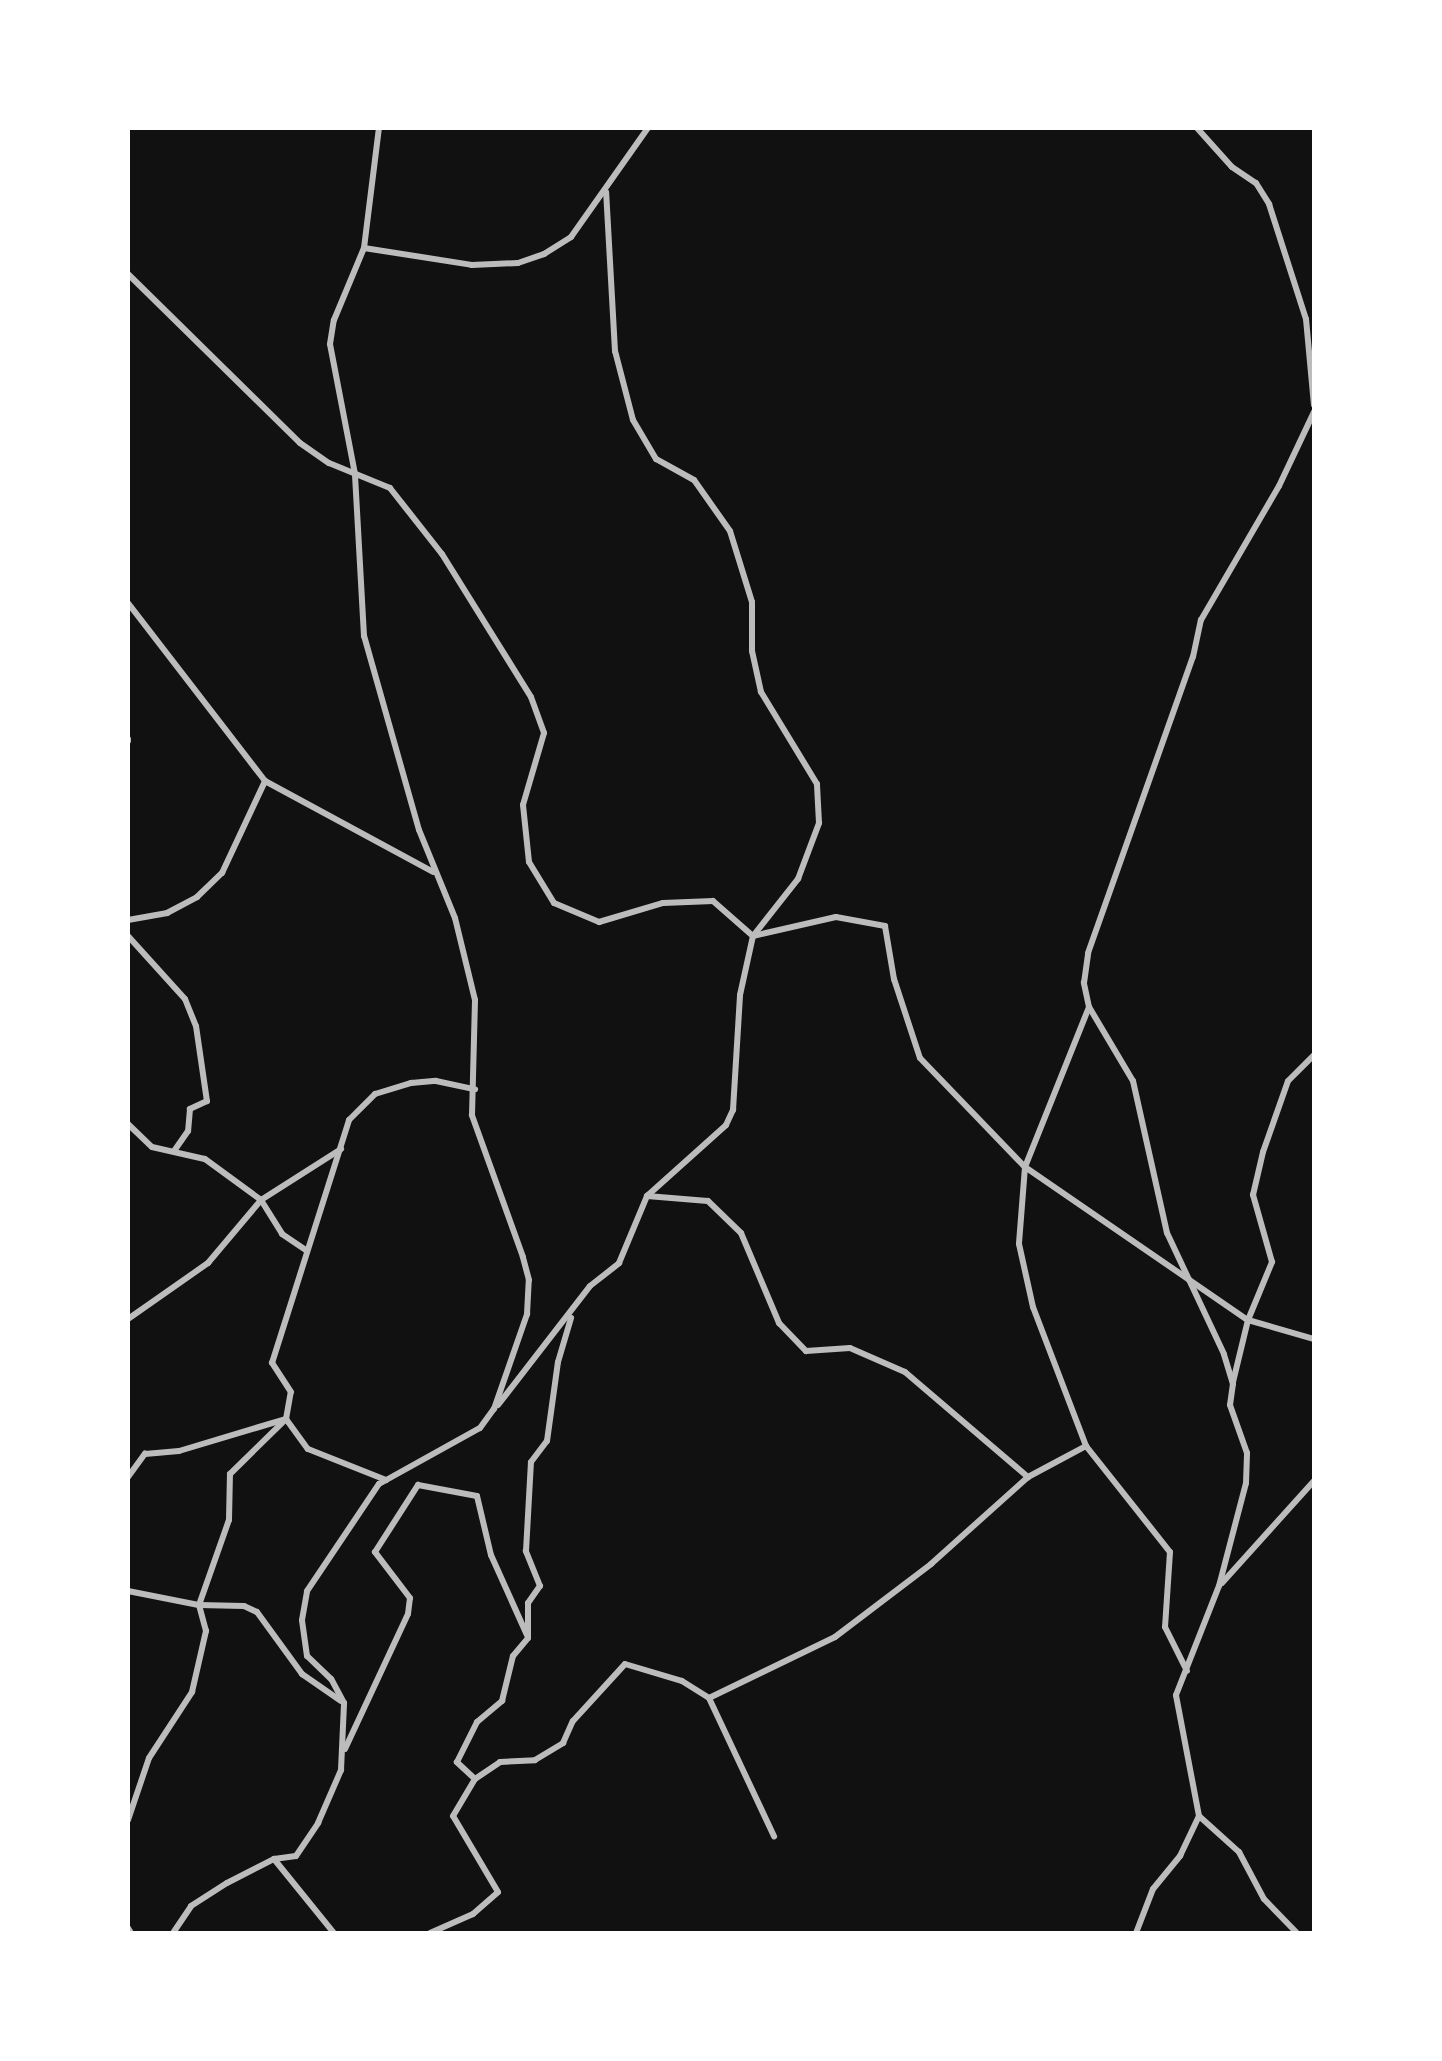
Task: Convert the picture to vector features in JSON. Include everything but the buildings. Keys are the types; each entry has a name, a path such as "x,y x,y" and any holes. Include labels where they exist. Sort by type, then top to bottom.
{"street":[{"path":"379,128 364,248 334,320 330,344 355,474 364,636 433,872 455,918 475,1000 472,1115 529,1280 527,1314 494,1409"},
{"path":"364,248 472,265 518,263 571,237 606,192 648,128"},
{"path":"1197,128 1232,167 1256,183 1269,204 1306,319 1314,405"},
{"path":"173,1933 191,1906 274,1859 296,1856 318,1823 336,1786 344,1750 344,1703 331,1679 307,1656 302,1620 307,1591 386,1480 480,1428 573,1312 590,1286 619,1263 647,1196 726,1125 733,1110 740,995 753,936 798,879 819,823 817,784 761,692 752,651 752,602 730,531 694,480 656,459 633,420 615,351 606,192"},
{"path":"128,274 300,443 355,474 390,488 407,506 497,637 531,697 544,733 523,805 529,862 554,903 599,922 663,903 713,901 753,936"},
{"path":"1233,1384 1167,1233 1133,1081 1089,1007 1084,983 1088,953 1193,657 1201,620 1279,486 1314,412"},
{"path":"128,603 265,781 433,872"},
{"path":"128,920 167,913 197,897 222,873 265,781"},
{"path":"753,936 836,917 885,926 894,979 920,1058 1025,1167 1191,1284 1248,1320 1314,1339"},
{"path":"128,936 185,999 196,1026 207,1101 190,1109 188,1131 174,1151"},
{"path":"1089,1007 1025,1167 1019,1244 1033,1307 1086,1446 1170,1552 1165,1627 1187,1671"},
{"path":"1136,1933 1153,1889 1180,1856 1199,1816 1176,1695 1219,1586 1246,1483 1247,1453 1230,1405 1248,1320 1272,1262 1253,1195 1263,1152 1288,1081 1314,1055"},
{"path":"128,1820 149,1758 192,1692 206,1631 199,1605 229,1520 230,1474 286,1419 291,1392 272,1363 349,1120 375,1094 436,1081 475,1089"},
{"path":"128,1124 152,1147 205,1159 261,1200 282,1234 307,1251"},
{"path":"128,1319 208,1263 261,1200 341,1149"},
{"path":"647,1196 708,1201 741,1233 779,1323 806,1351 850,1348 905,1372 1028,1477"},
{"path":"475,1779 457,1762 477,1722 502,1701 513,1656 528,1638 528,1603 540,1586 526,1551 531,1462 547,1441 558,1362 573,1312"},
{"path":"286,1419 308,1449 386,1480"},
{"path":"128,1477 145,1454 179,1451 286,1419"},
{"path":"709,1698 835,1637 931,1564 1028,1477 1086,1446"},
{"path":"1219,1586 1314,1481"},
{"path":"344,1750 408,1614 410,1598 375,1552 418,1485 477,1496 491,1555 528,1638"},
{"path":"128,1591 199,1605 244,1606 257,1612 302,1674 344,1703"},
{"path":"430,1933 473,1914 498,1892 453,1816 475,1779 500,1762 535,1760 563,1743 573,1721 625,1664 682,1681 709,1698 774,1836"},
{"path":"1199,1816 1239,1852 1264,1899 1297,1933"},
{"path":"274,1859 334,1933"}]}
